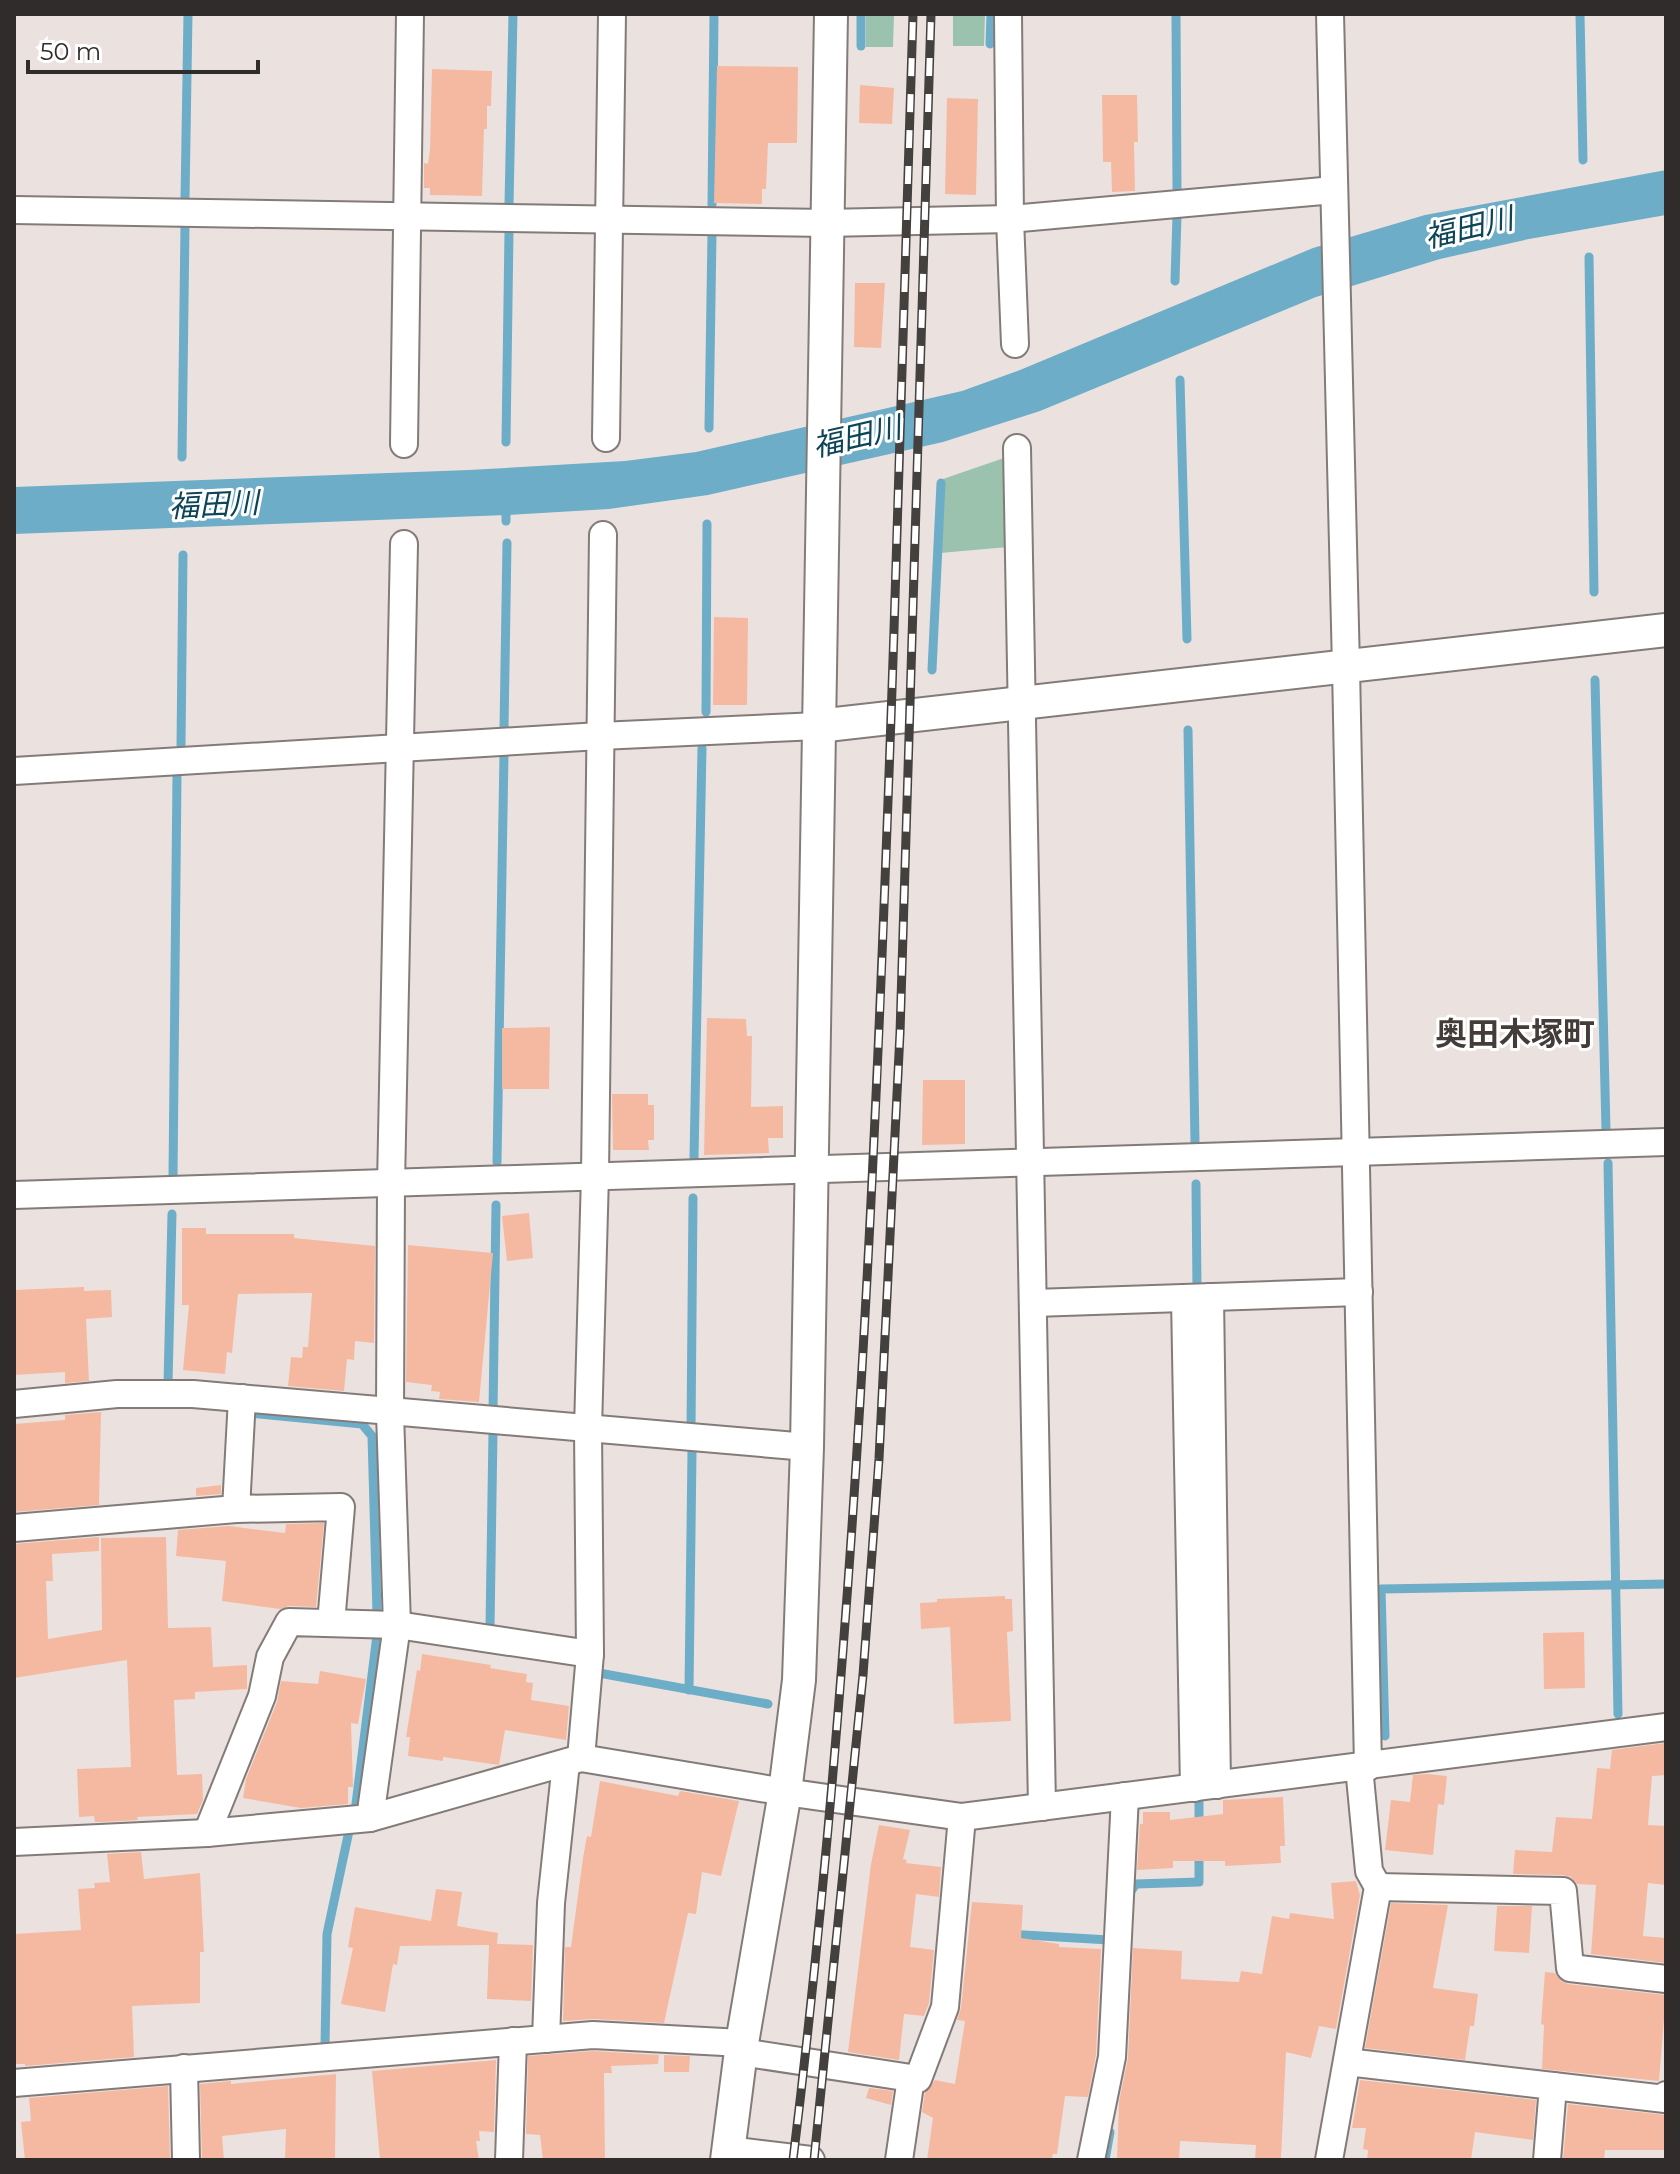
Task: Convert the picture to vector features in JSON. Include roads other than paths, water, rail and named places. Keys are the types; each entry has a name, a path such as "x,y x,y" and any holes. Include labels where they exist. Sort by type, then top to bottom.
{"street":[{"path":"404,444 410,14"},
{"path":"606,438 612,14"},
{"path":"811,2160 727,2155 741,2048 785,1792 799,1680 807,1447 831,14"},
{"path":"1008,14 1015,344"},
{"path":"1329,2160 1378,1887 1369,1871 1364,1767 1359,1292 1330,14"},
{"path":"14,210 826,223 1010,219 1334,190"},
{"path":"1017,448 1042,1807"},
{"path":"546,2039 551,1903 590,1654 588,1429 595,1175 603,535"},
{"path":"370,1818 397,1625 390,1413 391,1185 404,544"},
{"path":"14,771 818,726 1666,630"},
{"path":"14,1195 1666,1142"},
{"path":"1034,1303 1359,1292"},
{"path":"1197,1298 1206,1786"},
{"path":"14,1404 117,1394 242,1398 807,1447"},
{"path":"236,1509 242,1398"},
{"path":"14,1528 236,1509 341,1507 331,1623"},
{"path":"207,1833 262,1696 270,1657 289,1622 397,1625 590,1654"},
{"path":"14,1842 207,1833 370,1818 574,1760 962,1817 1666,1727"},
{"path":"1091,2160 1112,2057 1125,1796"},
{"path":"14,2083 593,2035 663,2037 918,2079 945,2007 962,1817"},
{"path":"1378,1887 1563,1891 1570,1968 1666,1979"},
{"path":"509,2160 513,2041"},
{"path":"1347,2062 1665,2099 1666,2095"},
{"path":"184,2068 186,2160"},
{"path":"899,2160 911,2078"},
{"path":"1547,2160 1553,2086"}],"water":[{"name":"福田川","path":"1666,170 1666,215 1529,239 1440,259 1316,297 1040,411 943,442 708,495 609,509 506,515 14,534 14,487 469,470 625,461 696,452 962,391 1020,370 1313,248 1425,215"}],"waterway":[{"path":"185,199 188,14"},
{"path":"509,204 513,14"},
{"path":"712,205 714,14"},
{"path":"861,14 861,46"},
{"path":"990,44 991,14"},
{"path":"1176,14 1177,192"},
{"path":"1580,14 1583,160"},
{"path":"1175,281 1177,215"},
{"path":"182,457 185,226"},
{"path":"506,442 509,231"},
{"path":"709,428 712,233"},
{"path":"1589,257 1594,592"},
{"path":"1180,380 1187,639"},
{"path":"932,670 941,483"},
{"path":"506,503 506,521"},
{"path":"706,712 707,524"},
{"path":"504,729 507,543"},
{"path":"181,745 183,555"},
{"path":"1595,680 1606,1130"},
{"path":"1188,730 1195,1143"},
{"path":"694,1158 702,748"},
{"path":"497,1162 504,754"},
{"path":"173,1177 177,774"},
{"path":"1608,1163 1618,1714"},
{"path":"1196,1184 1197,1289"},
{"path":"691,1431 693,1198"},
{"path":"493,1412 496,1205"},
{"path":"172,1214 168,1384 173,1384"},
{"path":"248,1413 362,1424 372,1436 377,1613"},
{"path":"490,1628 493,1431"},
{"path":"689,1690 692,1451"},
{"path":"1385,1736 1381,1589 1666,1584"},
{"path":"355,1812 377,1635"},
{"path":"599,1673 768,1704"},
{"path":"1199,1802 1199,1827"},
{"path":"325,2046 327,1934 349,1831"},
{"path":"1129,1894 1136,1884 1199,1882 1199,1849"},
{"path":"1009,1934 1109,1940"},
{"path":"1105,2160 1110,2132"}],"railway":[{"path":"793,2160 833,1778 871,1205 887,822 913,14"},
{"path":"814,2160 863,1675 879,1459 900,1033 931,14"}],"district":[{"name":"奥田木塚町","path":"1515,1034"}]}
